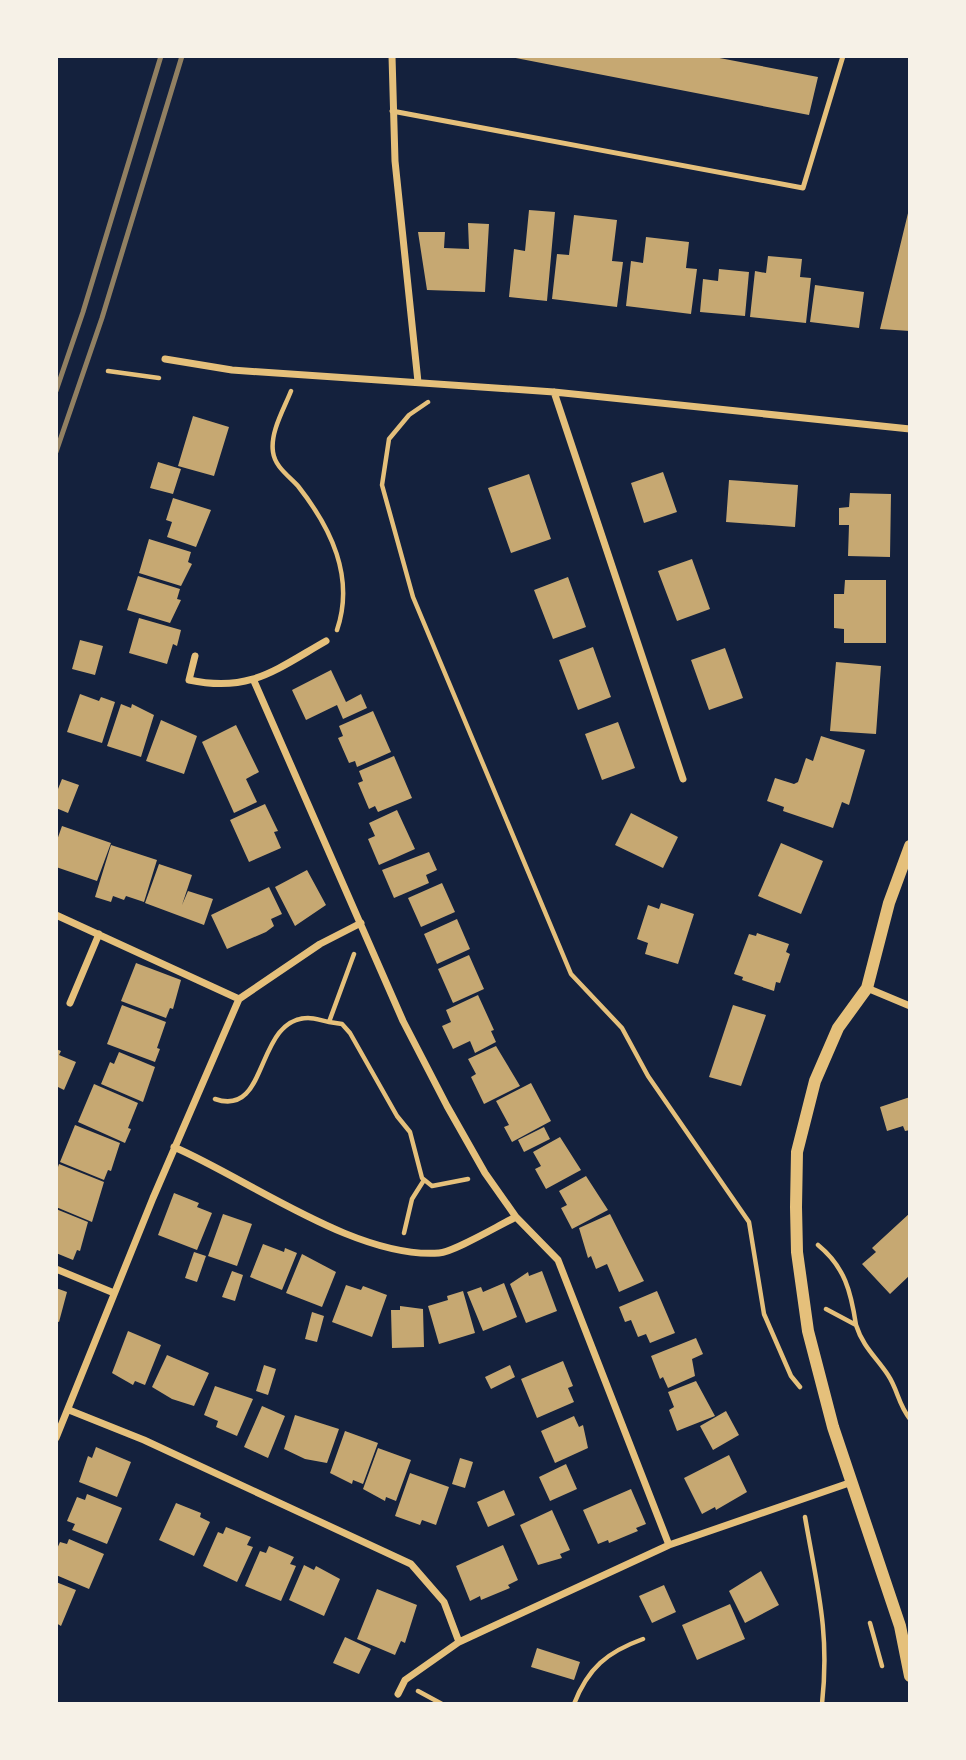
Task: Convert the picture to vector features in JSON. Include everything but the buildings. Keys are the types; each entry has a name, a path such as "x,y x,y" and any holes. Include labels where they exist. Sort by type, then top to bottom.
{"street":[{"path":"393,56 392,111 418,382"},
{"path":"165,359 232,370 554,393 910,429"},
{"path":"554,393 683,779"},
{"path":"195,656 189,680 216,686 254,681 326,642"},
{"path":"254,681 403,1021 485,1173 516,1217 558,1260 572,1289 669,1545"},
{"path":"910,846 889,903 867,989 838,1028 815,1082 797,1152 796,1227 805,1307 833,1427 892,1602 910,1676"},
{"path":"56,915 239,999"},
{"path":"56,1438 174,1147 239,999 320,944 361,923"},
{"path":"70,1003 99,934"},
{"path":"867,989 910,1006"},
{"path":"174,1147 219,1167 353,1237 396,1251 441,1254 516,1217"},
{"path":"56,1269 114,1293"},
{"path":"69,1410 144,1440 411,1564 444,1602 459,1643"},
{"path":"398,1694 405,1680 459,1643 669,1545 852,1482"}],"lane":[{"path":"392,111 803,188 843,56"}],"path":[{"path":"108,371 158,378"},
{"path":"298,374 281,416 273,452 278,465 307,497 325,525 338,555 346,588 342,616 335,635 326,642"},
{"path":"455,385 409,415 389,439 382,485 413,597 572,974 622,1028 648,1076 743,1210 754,1238 764,1314 791,1376 808,1397"},
{"path":"329,1022 349,974 361,923"},
{"path":"198,1093 222,1101 238,1100 250,1091 275,1035 286,1025 306,1018 342,1024 350,1032 397,1116 410,1132 424,1180 412,1199 406,1230 396,1251"},
{"path":"424,1180 437,1186 485,1173"},
{"path":"796,1227 826,1251 845,1275 862,1343 889,1376 899,1405 910,1419"},
{"path":"805,1307 823,1308 856,1325"},
{"path":"802,1499 823,1609 827,1661 822,1704"},
{"path":"870,1623 882,1665"},
{"path":"574,1704 587,1675 598,1661 616,1649 643,1639"}],"railway":[{"path":"56,391 83,312 161,56"},
{"path":"56,452 102,318 182,56"}]}
